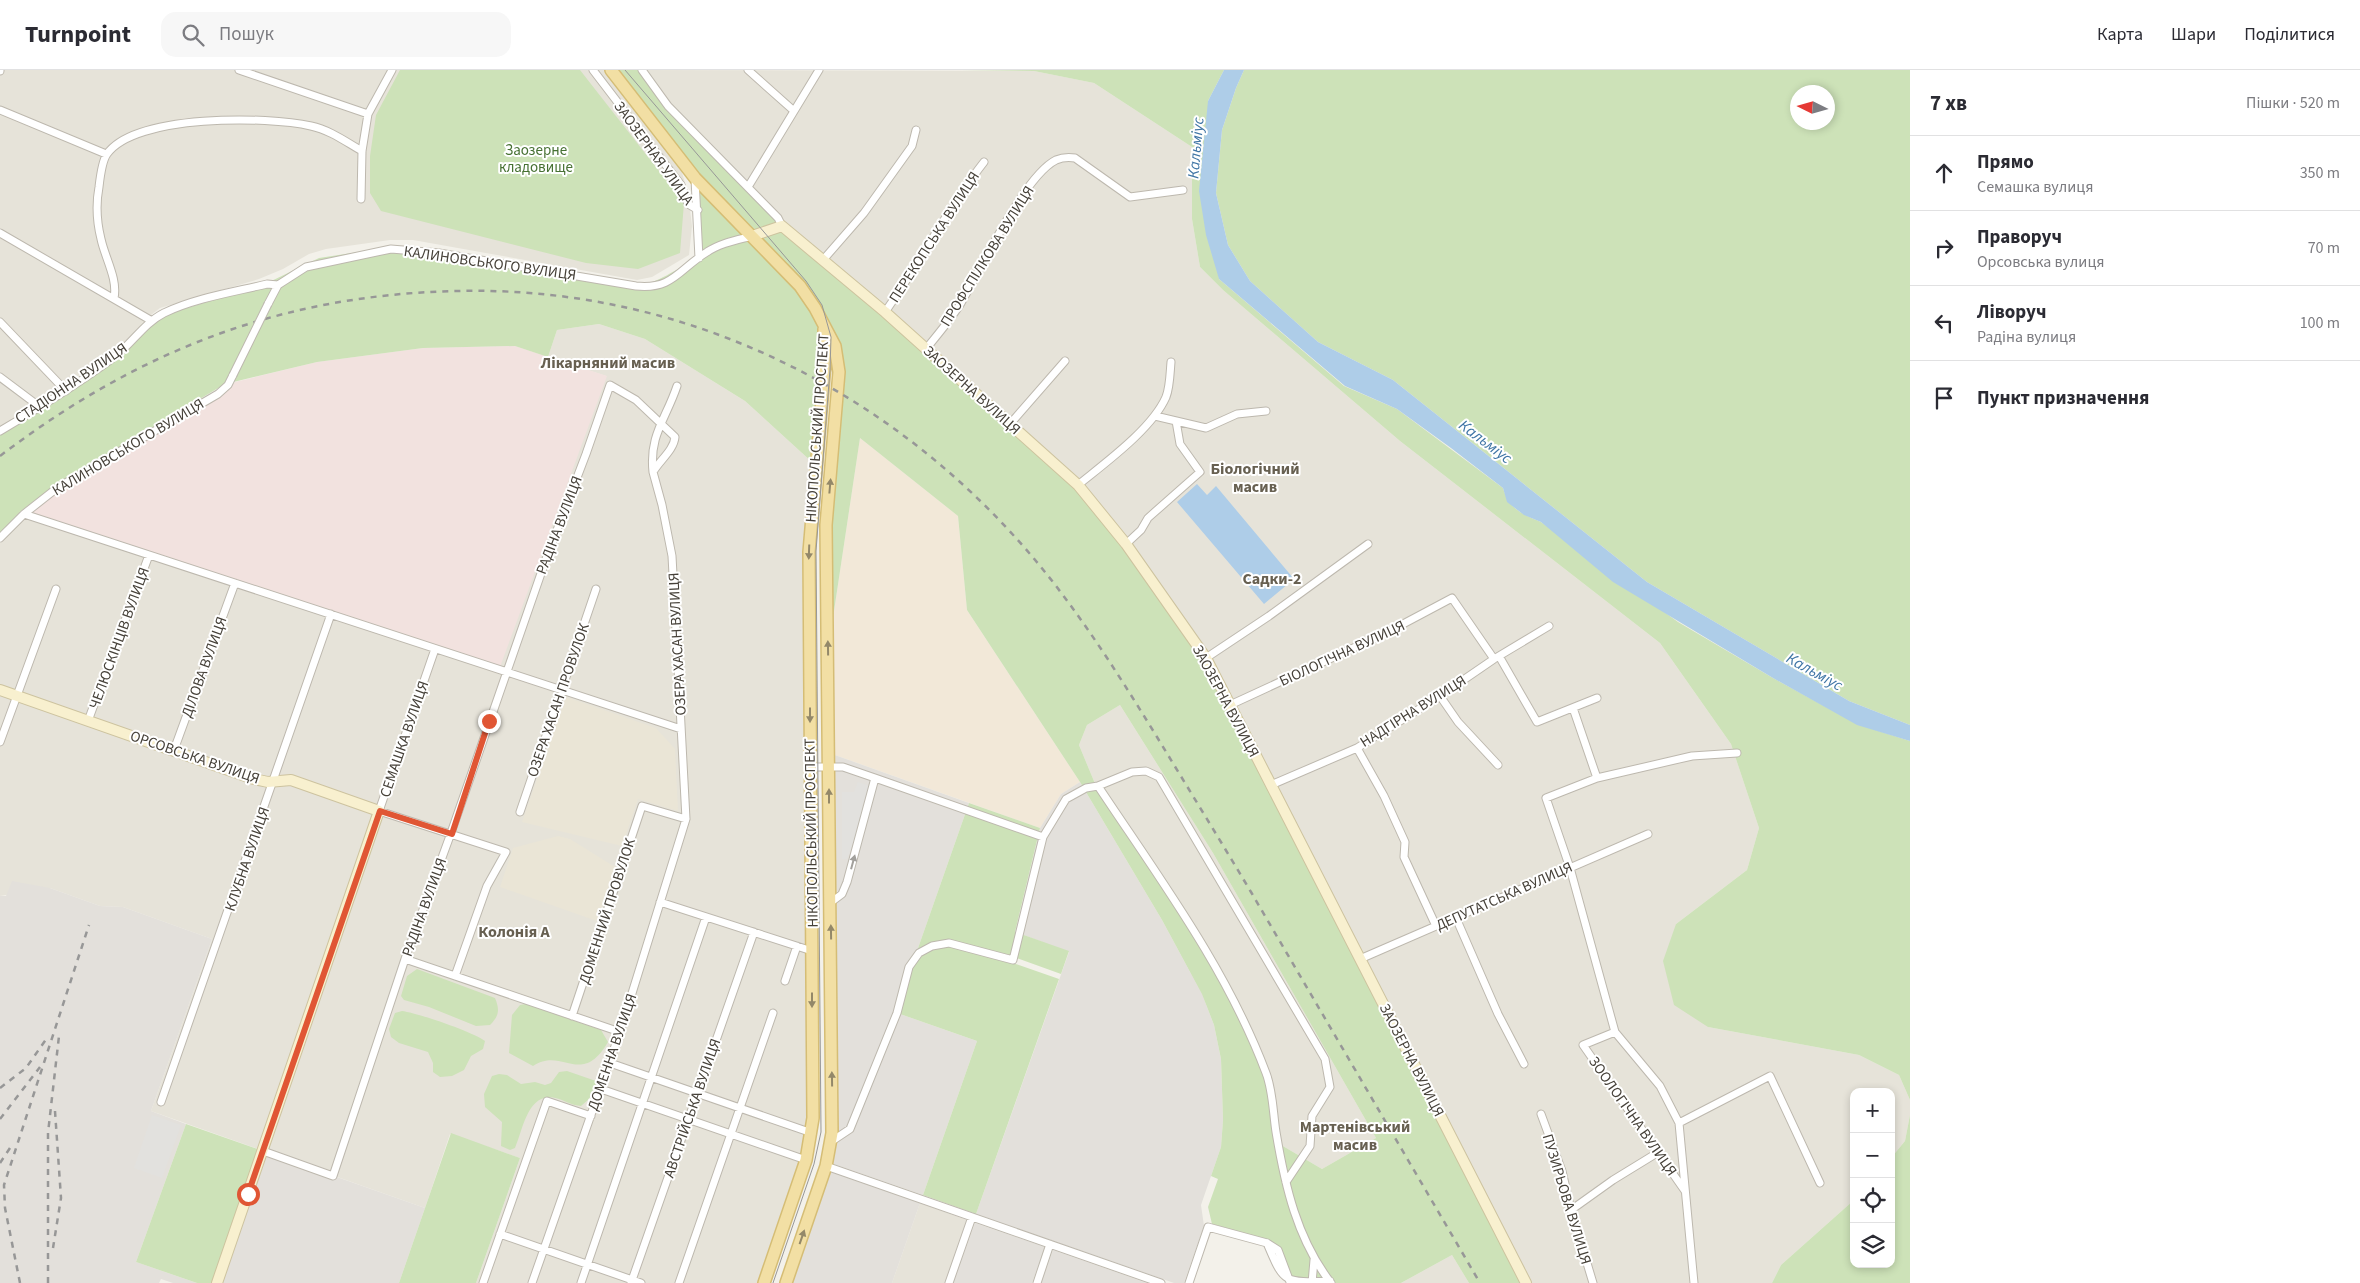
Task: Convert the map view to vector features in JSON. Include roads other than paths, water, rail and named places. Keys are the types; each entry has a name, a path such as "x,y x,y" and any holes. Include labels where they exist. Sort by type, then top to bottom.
{"main road":[{"path":"611,70 695,178 800,286 824,325"},
{"name":"НІКОПОЛЬСЬКИЙ ПРОСПЕКТ","path":"764,1283 806,1160 812,1133 809,552 825,364 824,325"},
{"name":"НІКОПОЛЬСЬКИЙ ПРОСПЕКТ","path":"786,1283 826,1166 832,1141 826,524 839,372 835,346 824,325"},
{"path":"812,951 831,957"}],"street":[{"path":"239,70 368,114"},
{"path":"361,200 362,150 368,114 392,70"},
{"name":"ЗАОЗЕРНАЯ УЛИЦА","path":"593,70 681,185 688,204 698,210"},
{"name":"ЗАОЗЕРНА ВУЛИЦЯ","path":"642,70 668,106 701,143 748,187 778,218 782,226 885,312 1078,485 1126,544 1206,658 1526,1283"},
{"path":"748,70 794,111"},
{"path":"748,187 819,70"},
{"path":"0,110 106,154"},
{"path":"114,298 115,286 100,238 97,215 98,188 106,154 121,141 138,133 162,127 207,121 254,121 306,125 328,132 362,150"},
{"path":"823,260 864,213 912,146 916,130"},
{"name":"ПРОФСПІЛКОВА ВУЛИЦЯ","path":"926,349 960,304 1018,203 1037,176 1055,160 1064,157 1075,158 1130,197 1183,190"},
{"name":"ПЕРЕКОПСЬКА ВУЛИЦЯ","path":"885,312 910,278 960,192 984,162"},
{"path":"695,178 699,258"},
{"path":"752,236 782,226"},
{"path":"0,233 152,321"},
{"name":"КАЛИНОВСЬКОГО ВУЛИЦЯ","path":"0,538 24,514 56,488 218,394 233,375 278,286 306,267 391,249 439,253 645,287 658,287 671,281 699,258 721,245 752,236"},
{"name":"СТАДІОННА ВУЛИЦЯ","path":"0,430 66,391 128,346 152,321 164,313 192,303 267,284 278,286"},
{"path":"0,322 66,391"},
{"path":"1010,424 1065,361"},
{"path":"1078,485 1121,450 1155,416 1166,396 1172,362"},
{"path":"0,377 40,407"},
{"name":"РАДІНА ВУЛИЦЯ","path":"262,1151 333,1176 405,959 452,834 506,672 610,385 636,400 660,424"},
{"name":"ОЗЕРА ХАСАН ВУЛИЦЯ","path":"677,386 660,424 651,452 653,472 672,556 686,819"},
{"path":"1155,416 1206,428 1237,414 1266,411"},
{"path":"1126,544 1141,530 1148,518 1200,472 1180,444 1176,421"},
{"path":"653,472 674,443 672,433 660,424"},
{"path":"24,514 681,729"},
{"path":"1206,658 1269,616 1368,544"},
{"name":"ЧЕЛЮСКІНЦІВ ВУЛИЦЯ","path":"88,721 149,555"},
{"name":"ДІЛОВА ВУЛИЦЯ","path":"174,750 235,583"},
{"path":"0,742 56,589"},
{"name":"ОЗЕРА ХАСАН ПРОВУЛОК","path":"520,812 596,589"},
{"name":"БІОЛОГІЧНА ВУЛИЦЯ","path":"1230,705 1388,632 1452,598 1496,657"},
{"name":"КЛУБНА ВУЛИЦЯ","path":"162,1102 275,781 331,614"},
{"name":"НАДГІРНА ВУЛИЦЯ","path":"1271,784 1356,748 1440,696 1496,657 1549,626"},
{"name":"СЕМАШКА ВУЛИЦЯ","path":"217,1283 435,648"},
{"path":"1496,657 1537,722 1597,698"},
{"name":"ОРСОВСЬКА ВУЛИЦЯ","path":"0,690 254,779 291,780 506,852 487,886 455,976"},
{"path":"1440,696 1458,722 1498,764"},
{"path":"1573,708 1597,778"},
{"path":"1356,748 1384,796 1405,842 1404,857 1436,926"},
{"name":"ЗООЛОГІЧНА ВУЛИЦЯ","path":"1694,1283 1679,1123 1660,1086 1615,1032 1570,868 1546,798 1597,778 1692,756 1737,753"},
{"path":"810,767 850,768 1043,837"},
{"path":"832,1141 850,1129 896,1013 908,967 919,953 932,946 949,944 1013,960 1043,837 1066,799 1086,788 1098,786 1132,772 1146,771 1159,776 1325,1059 1330,1087 1312,1116 1310,1146 1286,1182"},
{"path":"830,903 842,894 847,882 875,778"},
{"path":"1098,786 1164,885 1211,961 1240,1014 1267,1075 1292,1207 1314,1260 1331,1282"},
{"name":"ДОМЕННИЙ ПРОВУЛОК","path":"572,1016 642,806 686,819"},
{"name":"ДОМЕННА ВУЛИЦЯ","path":"532,1283 610,1063 686,819"},
{"name":"ДЕПУТАТСЬКА ВУЛИЦЯ","path":"1360,959 1648,834"},
{"path":"660,902 812,951"},
{"path":"581,1283 706,917"},
{"path":"1456,918 1498,1014 1524,1064"},
{"name":"АВСТРІЙСЬКА ВУЛИЦЯ","path":"631,1281 754,932"},
{"path":"786,981 797,946"},
{"path":"405,959 620,1032"},
{"path":"679,1283 773,1013"},
{"name":"ЗООЛОГІЧНА ВУЛИЦЯ","path":"1615,1032 1583,1044 1685,1191"},
{"path":"610,1063 812,1133"},
{"path":"1679,1123 1770,1076 1820,1183"},
{"path":"601,1089 806,1160"},
{"path":"483,1283 547,1101 591,1116"},
{"name":"ПУЗИРЬОВА ВУЛИЦЯ","path":"1541,1114 1562,1171 1571,1210 1593,1283"},
{"path":"1571,1210 1613,1180 1657,1153"},
{"path":"826,1166 1161,1283"},
{"path":"949,1283 972,1217"},
{"path":"1188,1283 1208,1227 1267,1243 1279,1275 1290,1282 1331,1282"},
{"path":"500,1234 641,1283"},
{"path":"1037,1283 1050,1244"},
{"path":"1312,1283 1314,1260"}],"water":[{"path":"1224,70 1244,70 1222,130 1216,193 1228,245 1250,281 1318,342 1393,380 1647,582 1849,701 1910,725 1910,741 1857,725 1773,678 1613,582 1541,522 1524,515 1507,502 1503,488 1451,448 1397,409 1345,386 1219,279 1206,235 1199,191 1208,101"},
{"path":"1197,484 1207,495 1216,486 1294,579 1264,604 1177,502"}],"tram line":[{"path":"625,70 806,281 822,305 831,337 816,551 821,1132 814,1164 773,1283"}],"railway":[{"path":"0,456 52,419 105,386 159,359 214,336 271,317 330,304 392,295 456,291 544,294 629,308 712,332 791,366 865,409 935,460 999,519 1070,604 1133,698 1228,853 1480,1283"},
{"path":"20,1283 5,1208 4,1185 89,925"},
{"path":"48,1283 48,1133 59,1036"},
{"path":"0,1088 26,1068 47,1038"},
{"path":"0,1119 40,1067"},
{"path":"53,1248 61,1198 55,1111"},
{"path":"0,1163 12,1145"}],"district":[{"name":"Лікарняний масив","path":"608,362"},
{"name":"Біологічний масив","path":"1255,477"},
{"name":"Садки-2","path":"1272,578"},
{"name":"Колонія А","path":"514,931"},
{"name":"Мартенівський масив","path":"1355,1135"}],"water label":[{"name":"Кальміус","path":"1195,148"},
{"name":"Кальміус","path":"1486,441"},
{"name":"Кальміус","path":"1815,671"}],"park label":[{"name":"Заозерне кладовище","path":"536,158"}]}
